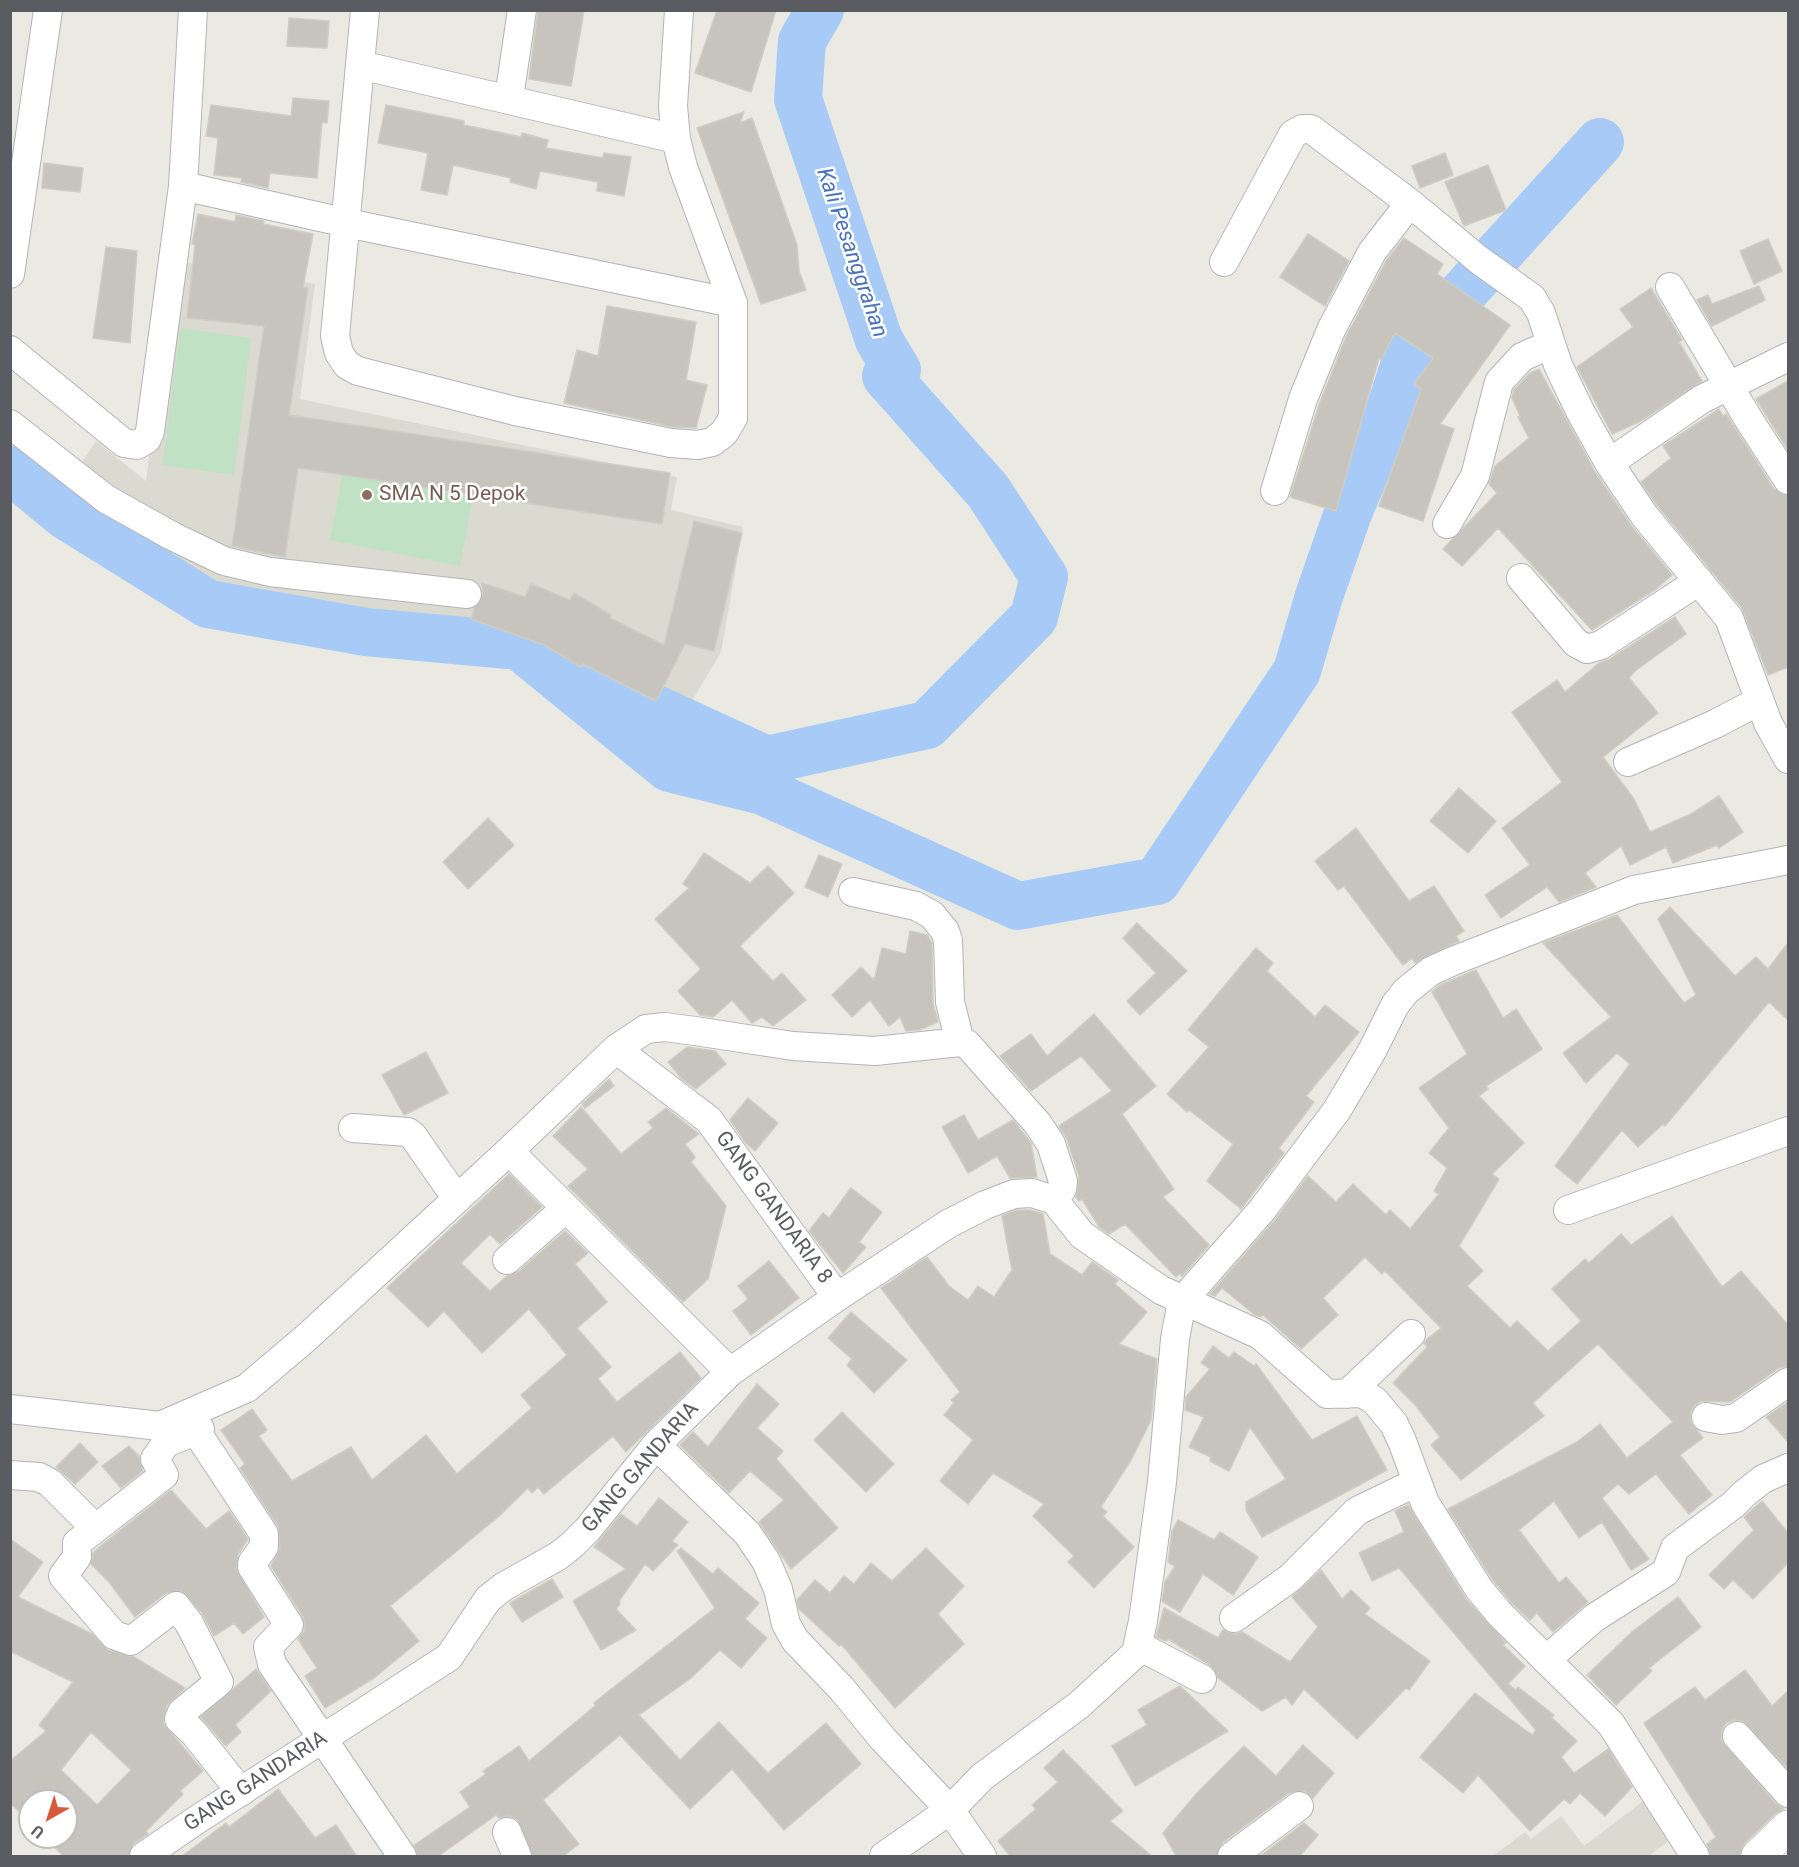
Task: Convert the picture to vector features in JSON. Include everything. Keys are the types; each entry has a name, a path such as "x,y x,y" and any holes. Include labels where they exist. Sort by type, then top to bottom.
{"main road":[{"path":"1758,1857 1788,1827"}],"street":[{"path":"10,273 48,10"},
{"path":"10,350 116,438 132,445 144,442 150,431 183,186 193,10"},
{"path":"365,10 335,336 339,353 347,365 358,371 515,411 671,443 698,445 712,442 724,433 733,418 733,303 683,168 676,139 673,106 679,10"},
{"path":"509,98 522,10"},
{"path":"360,65 509,98 676,139"},
{"path":"1224,262 1293,134 1302,129 1318,133 1537,304 1551,344 1580,411 1609,463 1644,515 1729,618 1768,723 1788,759"},
{"path":"183,186 347,223 733,303"},
{"path":"1275,491 1303,399 1331,330 1372,252 1410,203"},
{"path":"1670,287 1728,386 1788,480"},
{"path":"1447,524 1475,476 1499,382 1522,357 1551,344"},
{"path":"1609,463 1702,399 1788,357"},
{"path":"10,424 106,499 172,536 224,561 270,572 467,594"},
{"path":"1521,578 1576,643 1587,649 1601,645 1634,621 1699,581"},
{"path":"1628,762 1715,724 1759,701"},
{"path":"884,1857 950,1810 996,1766 1079,1706 1132,1659 1139,1646 1162,1482 1173,1364 1182,1301 1262,1210 1348,1093 1395,1005 1431,971 1532,927 1634,890 1788,860"},
{"path":"853,892 916,906 940,924 948,940 950,1002 965,1045 994,1072 1011,1095 1038,1124 1051,1144 1063,1181 1062,1189 1054,1200 1082,1235 1144,1279 1182,1301 1260,1335 1327,1394 1362,1393 1375,1401 1385,1412 1402,1441 1416,1483 1479,1589 1498,1613 1621,1738 1695,1857"},
{"path":"10,1409 163,1434 196,1431 216,1421 287,1364 457,1199 616,1049 638,1032 665,1027 793,1046 851,1050 898,1050 965,1045"},
{"name":"GANG GANDARIA 8","path":"616,1049 709,1120 837,1297"},
{"path":"353,1128 408,1132 457,1199"},
{"path":"1568,1210 1788,1131"},
{"path":"510,1151 730,1372"},
{"name":"GANG GANDARIA","path":"144,1857 449,1657 488,1599 503,1587 558,1556 572,1545 588,1529 656,1445 730,1372 837,1297 940,1230 985,1205 1014,1194 1032,1192 1054,1200"},
{"path":"507,1260 566,1208"},
{"path":"1347,1394 1411,1334"},
{"path":"242,1792 194,1732 179,1719 182,1712 219,1682 189,1623 176,1606 131,1641 114,1635 63,1576 77,1557 77,1543 164,1475 155,1459 163,1434 287,1364"},
{"path":"1706,1417 1722,1420 1736,1418 1788,1382"},
{"path":"196,1431 264,1534 264,1547 252,1563 252,1567 289,1626 272,1641 268,1647 268,1655 402,1857"},
{"path":"656,1445 747,1533 766,1560 778,1589 786,1624 795,1640 950,1810 982,1857"},
{"path":"1546,1660 1594,1618 1666,1572 1676,1548 1744,1493 1763,1479 1788,1468"},
{"path":"10,1475 39,1477 50,1483 95,1528"},
{"path":"1234,1618 1290,1578 1358,1511 1416,1483"},
{"path":"1139,1646 1202,1679"},
{"path":"1737,1736 1788,1793"},
{"path":"1232,1857 1299,1806"}],"shaded area":[{"name":"SMA N 5 Depok","path":"171,260 315,284 300,399 677,477 671,510 743,527 721,652 686,711 477,625 364,622 208,601 50,510 96,441 146,481"},
{"path":"1646,1799 1675,1836 1649,1856 1493,1856 1525,1832 1531,1839 1561,1816 1584,1846"}],"green space":[{"path":"180,328 251,338 234,475 163,465"},
{"path":"343,472 473,498 460,566 330,540"}],"building":[{"path":"538,10 584,10 571,86 529,79"},
{"path":"717,10 776,10 751,92 695,73"},
{"path":"289,18 329,21 327,48 287,46"},
{"path":"293,98 329,101 327,123 322,122 317,178 270,173 268,188 241,182 242,178 214,175 218,138 206,136 211,105 291,116"},
{"path":"386,105 464,121 464,125 521,137 522,133 548,140 546,148 603,158 604,153 631,157 624,196 597,191 598,182 540,171 536,189 510,182 511,178 453,165 447,195 421,190 428,153 378,143"},
{"path":"744,112 740,123 752,118 797,245 799,271 806,290 761,304 697,128"},
{"path":"1445,153 1453,175 1420,188 1412,166"},
{"path":"44,163 83,168 80,192 42,188"},
{"path":"1488,165 1506,210 1464,226 1445,182"},
{"path":"198,214 235,222 236,215 264,221 263,224 313,234 303,287 308,288 289,415 670,473 662,524 298,468 285,557 232,546 264,326 187,318 195,245 192,244"},
{"path":"1308,234 1349,261 1325,306 1280,277"},
{"path":"1404,238 1443,264 1437,274 1510,325 1440,424 1454,429 1423,521 1379,506 1421,389 1414,384 1433,358 1395,333 1381,360 1379,358 1336,511 1290,497 1319,405 1346,337 1386,261"},
{"path":"1768,239 1782,271 1754,284 1740,251"},
{"path":"106,247 137,251 130,343 93,338"},
{"path":"1759,286 1765,300 1712,326 1697,300 1708,295 1712,304"},
{"path":"1651,288 1682,340 1679,342 1702,381 1639,422 1612,434 1577,367 1633,327 1620,309"},
{"path":"607,306 696,322 686,380 707,385 696,428 673,427 564,403 577,350 598,356"},
{"path":"1539,369 1595,472 1630,524 1672,575 1656,589 1592,630 1498,528 1462,566 1443,549 1497,493 1489,484 1495,466 1529,438 1518,417 1520,416 1512,398 1514,390 1530,373"},
{"path":"1788,381 1788,450 1756,399"},
{"path":"1719,409 1723,416 1726,414 1774,489 1788,496 1788,667 1768,675 1742,608 1657,505 1641,482 1671,458 1663,446"},
{"path":"694,521 742,533 714,651 685,644 656,701 583,664 581,667 544,645 471,619 474,609 483,596 482,583 525,597 531,584 570,600 574,593 611,615 610,618 664,645"},
{"path":"1675,617 1686,634 1635,671 1629,678 1658,713 1603,757 1634,799 1650,832 1691,814 1719,796 1743,832 1719,848 1717,845 1673,863 1666,847 1630,865 1621,846 1585,873 1596,887 1559,902 1547,887 1501,918 1485,895 1530,865 1502,828 1562,782 1512,712 1557,680 1565,692 1599,663 1610,659"},
{"path":"1459,788 1496,821 1468,853 1430,821"},
{"path":"488,818 514,845 468,889 443,862"},
{"path":"1356,828 1409,901 1434,886 1464,931 1456,936 1459,941 1415,963 1412,958 1403,965 1344,886 1338,890 1315,861"},
{"path":"704,853 750,883 768,866 794,893 740,946 773,981 782,973 806,1000 773,1026 762,1017 752,1023 732,1000 713,1017 700,1015 678,991 701,969 655,919 689,888 683,884"},
{"path":"819,855 842,864 828,897 805,887"},
{"path":"1670,907 1735,976 1756,957 1768,969 1788,943 1788,1020 1769,1002 1665,1126 1663,1124 1638,1147 1622,1130 1577,1184 1555,1166 1630,1064 1617,1053 1586,1083 1563,1053 1611,1017 1543,943 1617,915 1684,1003 1696,995 1658,919"},
{"path":"1137,923 1187,971 1140,1015 1127,1001 1156,973 1123,938"},
{"path":"910,931 927,935 932,943 933,1004 938,1022 919,1030 906,1031 900,1017 889,1026 870,1000 852,1017 832,995 861,967 874,980 882,948 906,954"},
{"path":"1256,948 1273,963 1267,971 1315,1017 1325,1005 1359,1032 1306,1096 1314,1102 1279,1148 1284,1153 1241,1209 1207,1181 1233,1144 1189,1110 1187,1112 1167,1094 1209,1047 1188,1030"},
{"path":"1476,970 1503,1018 1516,1009 1542,1049 1486,1086 1488,1089 1479,1096 1524,1143 1492,1174 1499,1179 1459,1246 1483,1271 1467,1286 1510,1328 1517,1321 1548,1351 1581,1321 1552,1289 1585,1259 1589,1263 1621,1234 1631,1245 1672,1216 1722,1287 1741,1271 1788,1325 1788,1366 1779,1368 1730,1402 1701,1401 1690,1413 1691,1423 1703,1438 1680,1455 1712,1495 1689,1514 1656,1474 1629,1494 1618,1484 1602,1498 1649,1559 1631,1570 1602,1522 1579,1538 1554,1501 1519,1530 1559,1583 1566,1577 1588,1602 1553,1632 1537,1613 1530,1620 1511,1602 1492,1579 1448,1509 1577,1442 1600,1424 1627,1458 1673,1422 1598,1344 1533,1403 1544,1416 1461,1480 1431,1445 1440,1437 1416,1406 1393,1383 1427,1347 1424,1343 1427,1339 1441,1328 1385,1271 1382,1274 1365,1257 1323,1298 1338,1315 1301,1349 1263,1315 1261,1317 1255,1315 1222,1288 1215,1296 1210,1294 1274,1221 1308,1176 1336,1202 1353,1184 1386,1215 1390,1210 1410,1229 1439,1194 1434,1191 1447,1168 1429,1153 1449,1128 1419,1088 1467,1054 1432,992 1440,985"},
{"path":"1094,1014 1156,1086 1122,1114 1174,1189 1163,1197 1209,1245 1182,1276 1179,1274 1176,1277 1125,1224 1109,1234 1099,1227 1082,1199 1079,1201 1076,1197 1079,1176 1067,1139 1059,1126 1112,1091 1081,1056 1031,1091 1000,1056 1031,1034 1047,1056"},
{"path":"687,1047 715,1051 726,1064 696,1089 682,1079 668,1062"},
{"path":"426,1052 448,1093 404,1115 382,1075"},
{"path":"609,1079 614,1086 585,1108 582,1104"},
{"path":"748,1098 778,1123 755,1151 746,1143 730,1120"},
{"path":"581,1107 621,1154 653,1128 648,1122 666,1108 699,1134 685,1144 695,1157 691,1162 726,1206 708,1279 683,1302 568,1186 588,1169 553,1136"},
{"path":"964,1115 978,1140 1013,1120 1031,1143 1037,1177 1010,1178 997,1156 968,1173 942,1127"},
{"path":"509,1174 542,1207 500,1244 490,1234 461,1263 490,1291 507,1276 518,1272 565,1231 588,1253 575,1264 607,1302 577,1328 611,1367 598,1379 617,1402 680,1352 701,1378 626,1452 613,1436 544,1494 538,1487 532,1493 528,1488 498,1517 390,1606 419,1641 374,1678 325,1708 305,1676 317,1668 298,1639 305,1630 303,1617 271,1566 280,1548 278,1526 240,1468 245,1464 221,1430 252,1409 267,1430 259,1436 292,1481 351,1447 372,1480 426,1435 457,1474 532,1408 521,1395 567,1355 529,1309 482,1353 444,1311 428,1327 387,1288"},
{"path":"851,1188 882,1212 859,1242 866,1247 843,1273 809,1231 823,1213 829,1218"},
{"path":"1017,1210 1030,1210 1043,1214 1050,1254 1082,1275 1092,1262 1118,1280 1115,1284 1147,1312 1119,1344 1157,1359 1151,1420 1131,1460 1101,1507 1107,1512 1103,1516 1134,1547 1094,1588 1068,1562 1074,1556 1033,1516 1044,1504 993,1473 968,1504 940,1481 973,1440 944,1415 954,1403 951,1400 960,1392 881,1288 927,1257 949,1286 968,1300 978,1286 994,1297 1012,1270 1002,1216"},
{"path":"769,1261 799,1298 751,1335 733,1311 748,1299 738,1286"},
{"path":"851,1312 907,1360 874,1393 847,1365 852,1359 828,1338"},
{"path":"1213,1346 1229,1358 1234,1352 1254,1366 1256,1364 1312,1440 1357,1416 1387,1470 1262,1537 1246,1510 1246,1502 1286,1479 1250,1427 1229,1471 1210,1461 1211,1457 1189,1447 1204,1417 1185,1410 1186,1397 1210,1369 1201,1363"},
{"path":"757,1384 779,1404 757,1428 783,1451 776,1459 838,1528 791,1569 759,1522 784,1500 750,1471 729,1493 680,1445 693,1432 708,1447"},
{"path":"1788,1402 1788,1442 1766,1417"},
{"path":"842,1412 894,1464 866,1492 814,1440"},
{"path":"80,1443 98,1462 75,1484 56,1467"},
{"path":"129,1446 139,1456 143,1471 121,1488 102,1466"},
{"path":"171,1490 206,1529 229,1511 248,1539 238,1554 236,1568 264,1617 243,1634 234,1623 214,1636 202,1613 182,1591 166,1593 135,1617 109,1582 91,1564 93,1553"},
{"path":"659,1498 688,1522 672,1541 678,1545 653,1571 645,1564 619,1601 620,1604 616,1609 636,1630 601,1650 573,1601 626,1569 594,1547 621,1514 637,1526"},
{"path":"1762,1501 1788,1533 1788,1563 1753,1599 1733,1580 1724,1589 1709,1575 1754,1530 1744,1517"},
{"path":"1408,1505 1466,1599 1506,1643 1503,1645 1525,1666 1508,1684 1516,1690 1518,1687 1554,1715 1552,1718 1577,1741 1561,1757 1574,1773 1608,1749 1632,1787 1605,1816 1580,1793 1570,1804 1564,1799 1530,1831 1478,1775 1463,1793 1420,1757 1475,1693 1532,1735 1536,1730 1399,1568 1372,1581 1359,1553 1404,1532 1395,1511"},
{"path":"1178,1520 1214,1540 1220,1532 1258,1557 1233,1595 1203,1574 1180,1612 1162,1601 1165,1582 1175,1566 1168,1562 1172,1531"},
{"path":"10,1539 43,1562 18,1597 92,1634 108,1650 134,1657 185,1688 167,1705 163,1723 203,1771 180,1791 183,1794 146,1831 148,1834 134,1843 128,1857 64,1857 56,1849 78,1849 78,1789 18,1789 18,1811 10,1803 10,1761 46,1731 39,1725 73,1682 10,1651","holes":["91,1732 131,1770 97,1805 61,1770"]},
{"path":"681,1548 713,1574 718,1568 759,1603 745,1619 767,1638 741,1668 720,1650 691,1678 639,1715 680,1760 719,1722 768,1773 826,1723 861,1764 784,1830 732,1769 690,1809 620,1735 543,1800 579,1844 562,1857 533,1857 517,1819 509,1816 499,1818 496,1815 437,1857 418,1857 414,1845 470,1807 460,1792 486,1774 483,1771 519,1746 529,1761 596,1705 594,1703 715,1608 677,1551"},
{"path":"926,1548 964,1586 938,1614 964,1644 895,1708 841,1644 839,1646 799,1609 797,1600 815,1580 830,1593 844,1576 854,1584 871,1563 892,1581"},
{"path":"1321,1570 1342,1599 1351,1590 1370,1608 1365,1614 1430,1661 1409,1690 1406,1688 1357,1739 1304,1689 1292,1705 1286,1697 1262,1711 1218,1678 1210,1665 1168,1639 1166,1641 1156,1637 1164,1608 1218,1638 1223,1630 1235,1634 1242,1632 1290,1662 1318,1627 1292,1597"},
{"path":"552,1579 563,1597 522,1622 510,1603"},
{"path":"1678,1597 1701,1627 1649,1668 1652,1671 1616,1705 1587,1675 1633,1631"},
{"path":"256,1669 271,1691 235,1725 241,1732 226,1746 201,1717"},
{"path":"1745,1670 1772,1706 1788,1691 1788,1769 1743,1721 1734,1720 1726,1723 1722,1730 1721,1740 1776,1804 1784,1809 1775,1814 1745,1843 1740,1857 1711,1857 1707,1844 1716,1837 1644,1723 1695,1687 1705,1700"},
{"path":"1180,1686 1228,1731 1135,1786 1112,1746 1147,1725 1138,1710"},
{"path":"1303,1745 1334,1773 1313,1798 1305,1791 1289,1793 1222,1843 1216,1857 1177,1857 1163,1833 1197,1793 1244,1746 1276,1776"},
{"path":"1063,1750 1123,1811 1110,1821 1153,1857 1011,1857 998,1841 1036,1809 1032,1805 1058,1782 1044,1768"},
{"path":"278,1789 315,1838 336,1825 357,1857 181,1857 226,1823 229,1827"},
{"path":"1304,1823 1318,1835 1299,1857 1259,1857"}],"waterway":[{"name":"Kali Pesanggrahan","path":"582,675 767,760 927,725 1034,617 1044,577 988,491 886,376 897,370 879,340 798,99 802,41 820,10"},
{"path":"10,470 65,515 208,604 366,632 519,646 669,768 763,791 1018,906 1157,881 1297,671 1319,596 1348,513 1386,422 1412,342 1442,316 1600,142"}],"place":[{"name":"SMA N 5 Depok","path":"367,495"}]}
